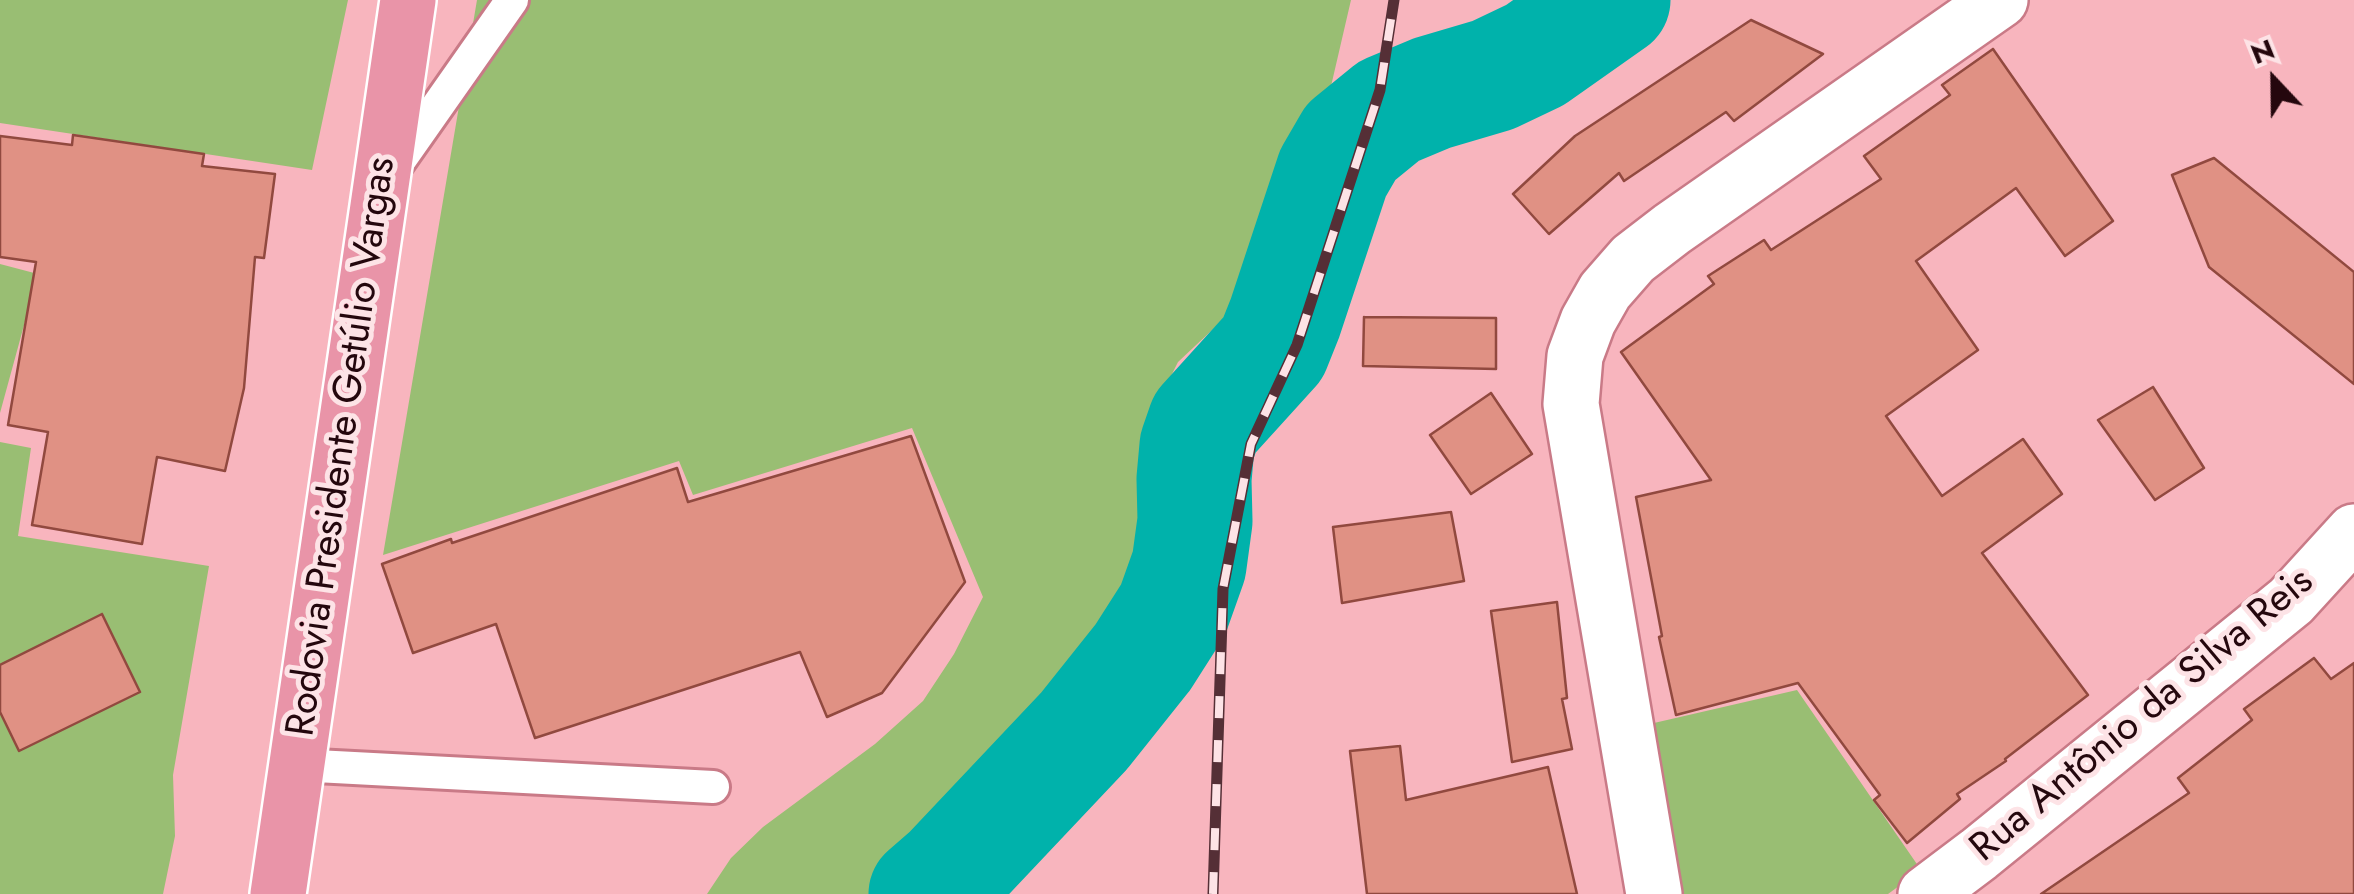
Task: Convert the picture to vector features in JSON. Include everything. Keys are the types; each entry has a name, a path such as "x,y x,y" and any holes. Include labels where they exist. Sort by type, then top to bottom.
{"main road":[{"name":"Rodovia Presidente Getúlio Vargas","path":"278,894 408,0"}],"street":[{"path":"1654,894 1571,404 1574,356 1604,292 1633,260 2000,0"},
{"name":"Rua Antônio da Silva Reis","path":"1926,894 2291,602 2354,532"}],"lane":[{"path":"381,187 512,0"},
{"path":"297,765 713,787"}],"green space":[{"path":"0,0 348,0 312,170 0,123"},
{"path":"477,0 1351,0 1322,125 1267,268 1227,316 1178,362 1161,396 1155,433 1162,529 1156,581 1140,621 1114,662 1013,775 947,840 879,894 707,894 731,858 763,827 875,744 923,701 954,654 983,597 912,428 693,495 679,461 383,555"},
{"path":"0,264 38,274 0,413"},
{"path":"0,442 31,448 18,536 209,566 173,775 175,836 163,894 0,894"},
{"path":"1797,690 1921,870 1888,894 1677,894 1641,726"}],"building":[{"path":"1751,20 1823,54 1734,121 1726,112 1624,181 1619,173 1549,234 1513,194 1575,136"},
{"path":"1993,49 2113,221 2065,256 2016,188 1916,261 1978,350 1886,416 1942,496 2023,439 2062,494 1982,553 2088,695 2006,761 1957,794 1960,799 1907,843 1874,800 1880,795 1798,683 1676,715 1636,497 1711,480 1621,352 1714,284 1708,276 1764,240 1771,250 1881,179 1864,156 1950,95 1942,85"},
{"path":"73,135 204,154 202,166 275,174 264,258 255,257 244,388 225,471 157,457 142,544 32,525 48,432 8,425 36,262 0,257 0,136 72,145"},
{"path":"2214,158 2354,272 2354,384 2209,267 2172,175"},
{"path":"1364,317 1496,318 1496,369 1363,366"},
{"path":"2153,387 2204,468 2155,500 2098,420"},
{"path":"1491,393 1532,454 1471,494 1430,435"},
{"path":"911,436 965,582 882,693 827,717 800,652 535,738 496,624 413,653 382,564 677,468 688,502"},
{"path":"1451,512 1464,581 1342,603 1333,527"},
{"path":"1557,602 1567,698 1562,699 1572,749 1512,762 1491,611"},
{"path":"102,614 140,692 19,751 0,712 0,665"},
{"path":"2314,658 2331,679 2354,663 2354,894 2041,894 2189,793 2178,778 2252,720 2244,709"},
{"path":"1400,746 1406,800 1548,767 1577,894 1367,894 1350,751"}],"waterway":[{"path":"926,894 1084,731 1143,657 1173,610 1189,565 1195,521 1197,446 1205,423 1273,348 1333,173 1351,142 1389,111 1493,75 1535,55 1613,0"}],"railway":[{"path":"1213,894 1223,589 1251,444 1297,345 1380,90 1394,0"}]}
